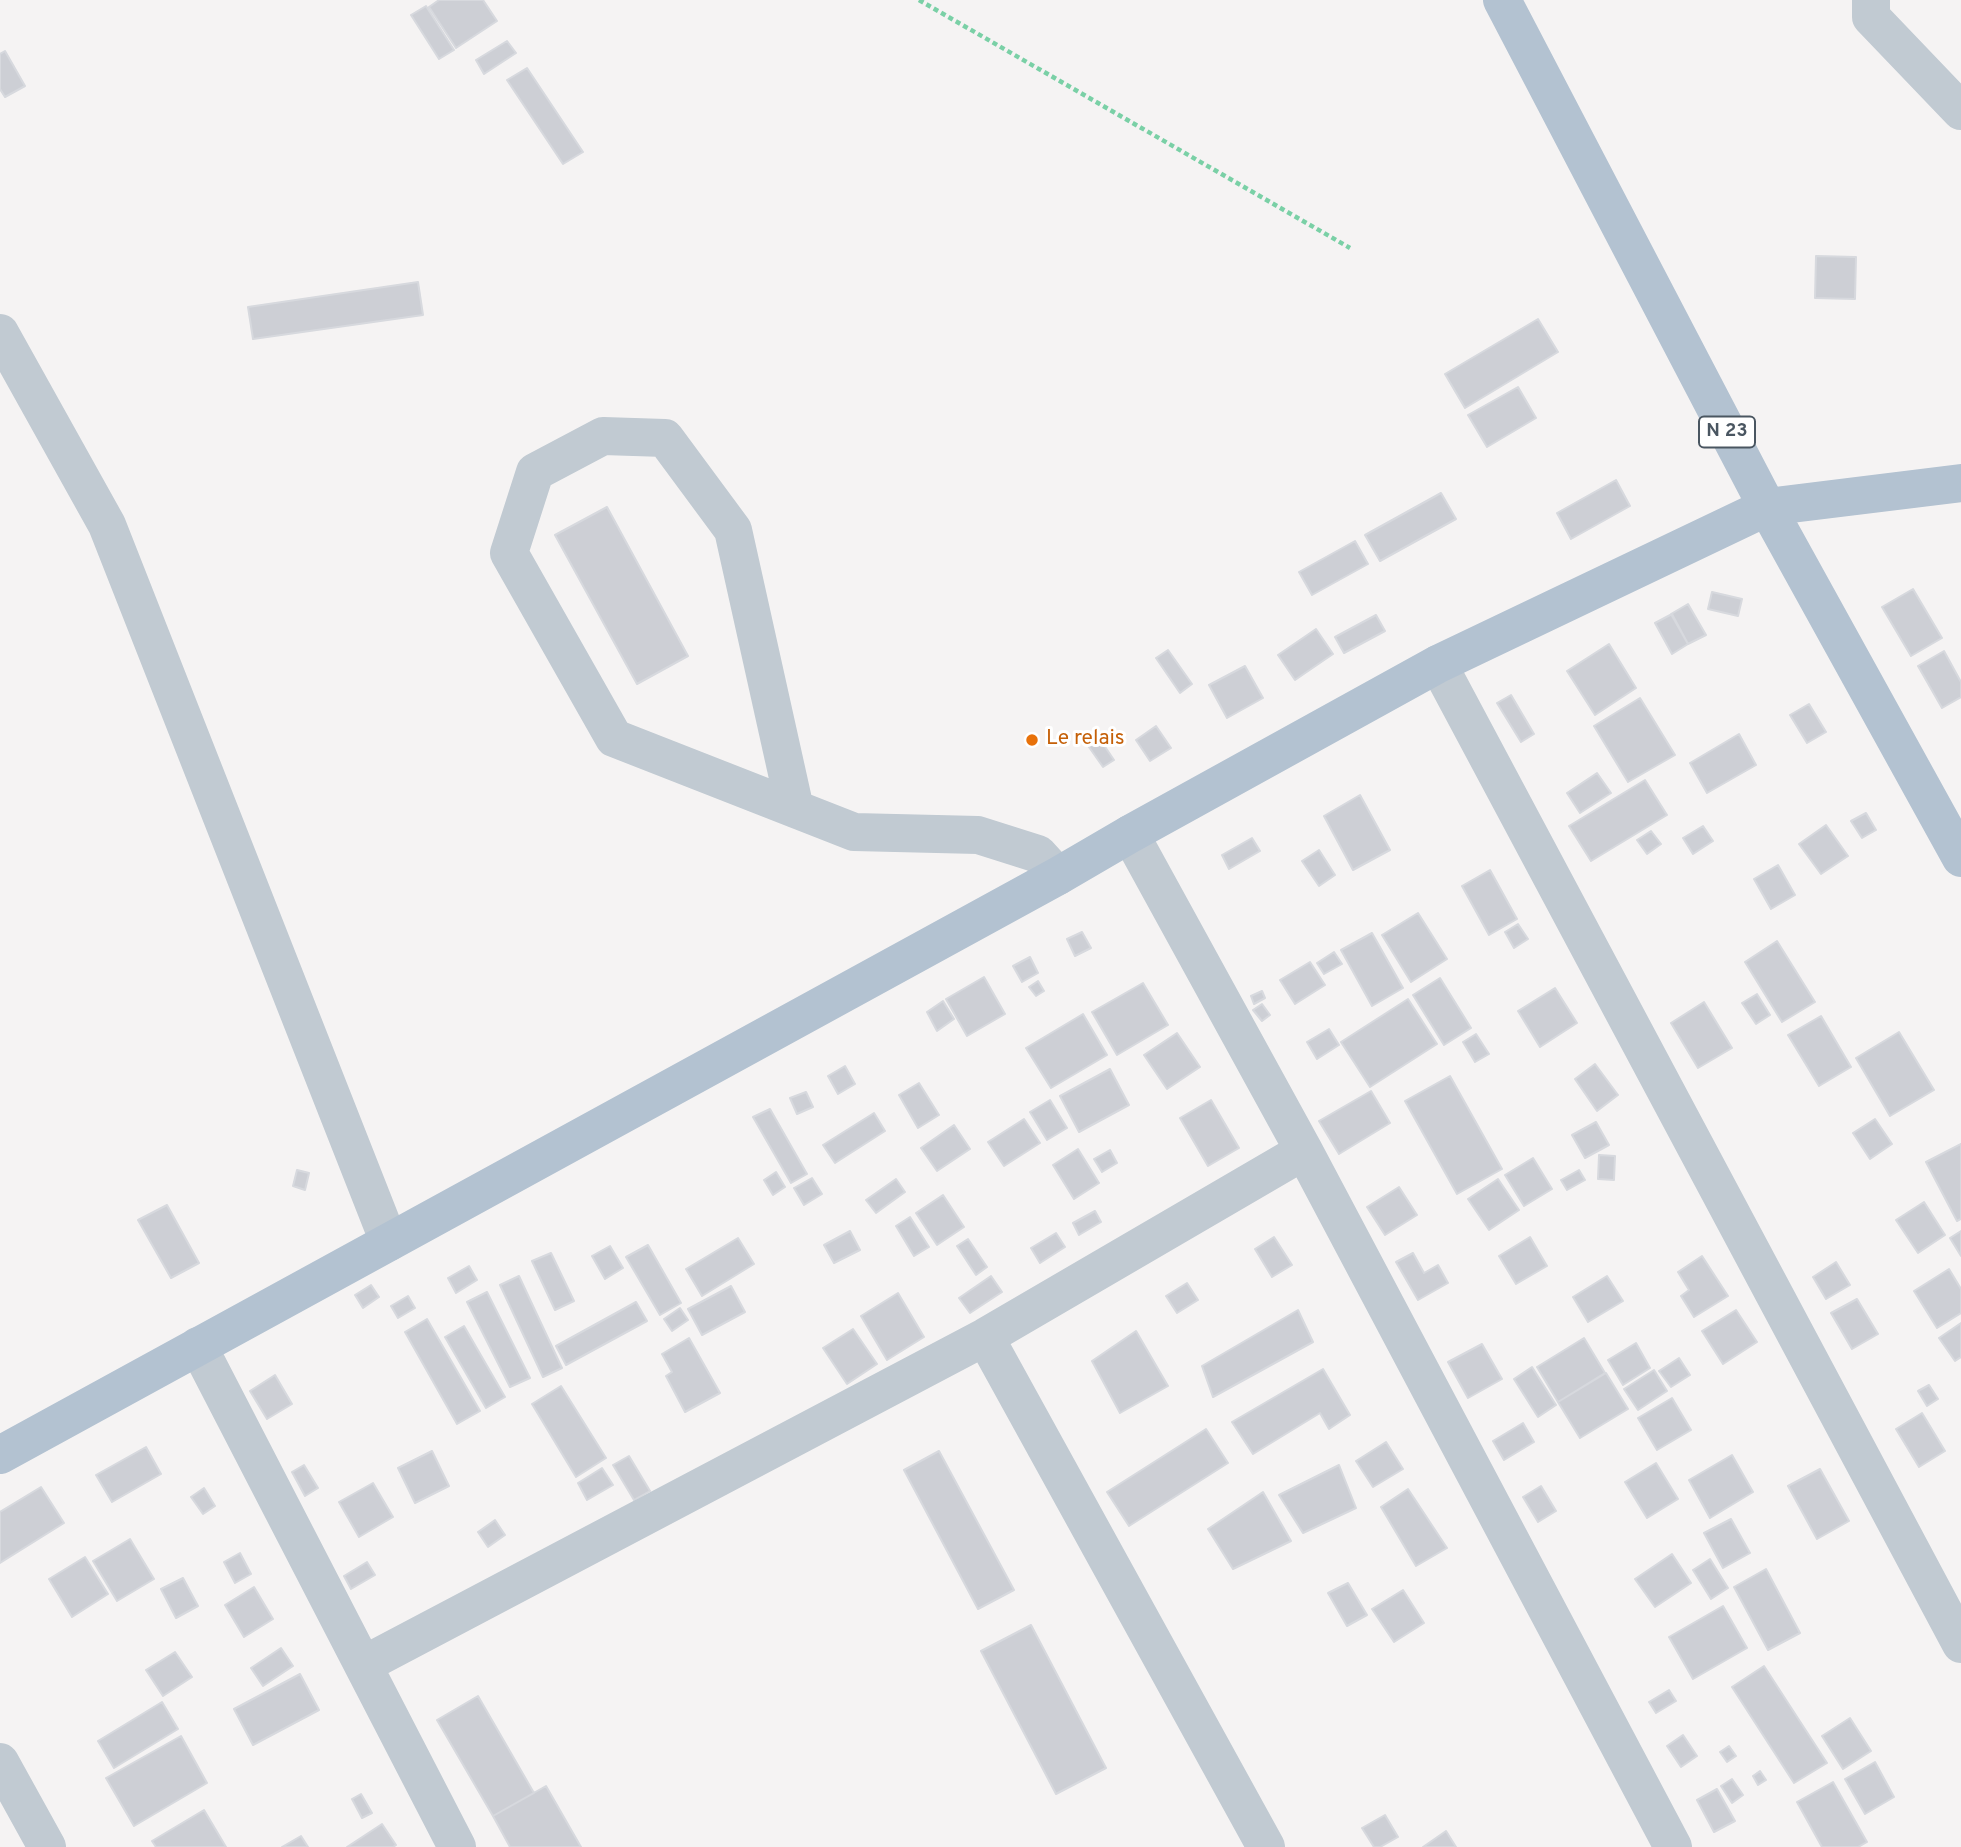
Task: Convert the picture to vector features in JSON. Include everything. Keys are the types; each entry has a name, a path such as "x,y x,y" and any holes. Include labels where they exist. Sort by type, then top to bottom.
{"main road":[{"name":"N 23","path":"1503,0 1767,507 1961,859"},
{"path":"0,1455 1058,876 1438,664 1767,507 1961,483"}],"street":[{"path":"1871,0 1871,17 1961,111"},
{"path":"0,333 9,358 107,525 389,1242"},
{"path":"795,809 733,530 665,438 603,436 535,472 509,553 614,738 795,809 854,832 978,835 1038,854 1058,876"},
{"path":"1438,664 1961,1644"},
{"path":"1130,834 1304,1151 1673,1847"},
{"path":"363,1665 985,1337 1304,1151"},
{"path":"985,1337 1266,1847"},
{"path":"198,1346 457,1847"},
{"path":"0,1762 47,1847"}],"path":[{"path":"919,0 1350,248"}],"building":[{"path":"439,0 483,0 497,21 456,48 429,7"},
{"path":"426,6 454,50 439,59 411,15"},
{"path":"507,41 516,53 484,74 476,60"},
{"path":"5,51 25,86 5,97 0,89 0,54"},
{"path":"527,68 583,152 563,164 507,80"},
{"path":"1816,256 1856,257 1855,299 1815,298"},
{"path":"418,282 423,315 253,339 248,307"},
{"path":"1538,319 1558,352 1465,408 1445,374"},
{"path":"1518,387 1536,418 1487,447 1468,415"},
{"path":"1616,480 1630,506 1571,539 1557,513"},
{"path":"1441,493 1456,519 1380,561 1365,535"},
{"path":"607,507 688,656 637,684 555,535"},
{"path":"1355,541 1368,564 1312,595 1299,572"},
{"path":"1913,589 1942,638 1911,656 1882,607"},
{"path":"1712,592 1742,599 1738,616 1708,609"},
{"path":"1688,604 1706,635 1688,644 1671,614"},
{"path":"1672,614 1688,644 1672,654 1655,623"},
{"path":"1376,615 1385,631 1344,653 1335,637"},
{"path":"1316,629 1333,654 1295,680 1278,655"},
{"path":"1609,644 1636,688 1595,715 1567,671"},
{"path":"1168,650 1192,684 1180,693 1156,658"},
{"path":"1944,651 1961,682 1961,697 1942,708 1918,666"},
{"path":"1245,666 1263,698 1227,718 1209,685"},
{"path":"1511,695 1534,734 1521,742 1497,703"},
{"path":"1640,698 1675,755 1628,782 1594,726"},
{"path":"1809,704 1826,732 1807,743 1790,715"},
{"path":"1156,726 1171,748 1150,761 1136,740"},
{"path":"1095,732 1114,760 1103,767 1084,740"},
{"path":"1739,734 1756,765 1707,793 1690,763"},
{"path":"1597,773 1611,793 1580,813 1567,793"},
{"path":"1645,780 1667,815 1591,861 1569,826"},
{"path":"1360,795 1390,850 1353,870 1324,816"},
{"path":"1866,813 1876,830 1862,838 1851,821"},
{"path":"1826,825 1848,856 1821,874 1799,844"},
{"path":"1703,826 1713,841 1693,854 1683,838"},
{"path":"1651,831 1661,844 1647,854 1637,840"},
{"path":"1252,838 1260,851 1229,869 1222,855"},
{"path":"1319,850 1335,875 1319,886 1302,861"},
{"path":"1778,865 1795,895 1771,909 1754,879"},
{"path":"1490,870 1517,919 1489,935 1462,886"},
{"path":"1418,913 1447,959 1411,982 1382,935"},
{"path":"1518,924 1528,939 1514,948 1505,932"},
{"path":"1082,932 1091,948 1075,956 1067,939"},
{"path":"1372,933 1403,988 1372,1006 1341,950"},
{"path":"1777,941 1815,1002 1782,1022 1745,962"},
{"path":"1334,952 1342,964 1324,974 1317,963"},
{"path":"1030,957 1038,973 1022,982 1013,966"},
{"path":"1310,962 1325,985 1295,1004 1280,980"},
{"path":"984,977 1005,1014 967,1036 946,999"},
{"path":"1440,978 1471,1028 1444,1045 1413,995"},
{"path":"1038,981 1044,991 1036,996 1029,987"},
{"path":"1143,983 1168,1025 1117,1055 1092,1012"},
{"path":"1555,988 1577,1023 1540,1047 1518,1011"},
{"path":"1262,991 1265,998 1254,1004 1251,996"},
{"path":"1757,994 1770,1015 1756,1024 1742,1003"},
{"path":"1408,999 1437,1044 1370,1087 1341,1042"},
{"path":"943,1001 954,1019 937,1031 927,1012"},
{"path":"1704,1002 1732,1048 1698,1068 1671,1023"},
{"path":"1262,1004 1270,1015 1262,1021 1253,1010"},
{"path":"1083,1014 1107,1055 1051,1088 1026,1048"},
{"path":"1821,1016 1851,1067 1819,1086 1788,1035"},
{"path":"1329,1029 1339,1045 1317,1059 1307,1042"},
{"path":"1899,1032 1934,1090 1890,1116 1856,1058"},
{"path":"1177,1033 1200,1067 1167,1089 1144,1055"},
{"path":"1476,1034 1489,1054 1475,1062 1463,1042"},
{"path":"1595,1064 1618,1095 1597,1111 1575,1079"},
{"path":"845,1066 855,1084 838,1094 828,1076"},
{"path":"1110,1069 1129,1105 1079,1132 1060,1096"},
{"path":"1450,1076 1502,1169 1457,1194 1405,1101"},
{"path":"919,1083 939,1115 918,1128 899,1095"},
{"path":"1371,1091 1390,1123 1339,1154 1319,1121"},
{"path":"806,1092 813,1107 797,1114 790,1098"},
{"path":"1050,1100 1067,1128 1047,1140 1030,1112"},
{"path":"1211,1100 1239,1148 1208,1166 1180,1118"},
{"path":"770,1109 807,1174 791,1183 753,1117"},
{"path":"874,1113 885,1131 835,1163 823,1145"},
{"path":"1024,1119 1040,1143 1004,1166 988,1142"},
{"path":"1875,1119 1892,1144 1870,1159 1853,1133"},
{"path":"1596,1122 1609,1145 1585,1158 1572,1135"},
{"path":"954,1125 970,1149 937,1171 921,1148"},
{"path":"1961,1144 1961,1219 1957,1221 1926,1162"},
{"path":"1078,1149 1099,1183 1074,1199 1053,1165"},
{"path":"1110,1150 1117,1163 1102,1172 1094,1159"},
{"path":"1599,1155 1615,1156 1614,1180 1598,1179"},
{"path":"1533,1158 1552,1189 1524,1206 1505,1175"},
{"path":"297,1170 309,1173 305,1190 293,1186"},
{"path":"1579,1170 1585,1180 1567,1190 1561,1180"},
{"path":"776,1172 785,1187 773,1195 764,1180"},
{"path":"812,1178 822,1194 804,1205 794,1188"},
{"path":"896,1179 905,1192 876,1213 866,1200"},
{"path":"1498,1179 1519,1210 1489,1230 1468,1199"},
{"path":"1399,1187 1417,1215 1385,1235 1367,1207"},
{"path":"943,1195 964,1227 937,1245 916,1213"},
{"path":"1924,1202 1945,1235 1918,1253 1896,1220"},
{"path":"167,1205 199,1263 171,1278 138,1220"},
{"path":"1095,1211 1101,1222 1079,1235 1073,1223"},
{"path":"910,1217 929,1247 914,1256 896,1226"},
{"path":"850,1231 860,1250 834,1263 824,1245"},
{"path":"1961,1231 1961,1256 1950,1238"},
{"path":"1056,1233 1065,1247 1040,1263 1031,1248"},
{"path":"1274,1237 1292,1265 1272,1277 1255,1249"},
{"path":"1530,1237 1547,1266 1516,1284 1499,1256"},
{"path":"738,1238 754,1264 702,1296 686,1269"},
{"path":"968,1239 987,1267 976,1275 957,1246"},
{"path":"648,1245 681,1303 660,1315 626,1257"},
{"path":"610,1246 623,1268 605,1279 592,1256"},
{"path":"551,1253 574,1301 555,1310 532,1261"},
{"path":"1413,1253 1424,1273 1438,1265 1448,1283 1418,1300 1396,1262"},
{"path":"1702,1256 1728,1296 1694,1317 1681,1296 1689,1290 1678,1272"},
{"path":"1836,1262 1850,1285 1826,1299 1813,1277"},
{"path":"469,1266 477,1280 456,1293 448,1278"},
{"path":"1949,1269 1961,1289 1961,1313 1937,1328 1914,1291"},
{"path":"519,1276 562,1368 543,1377 500,1285"},
{"path":"991,1276 1002,1292 970,1313 959,1298"},
{"path":"1607,1276 1623,1301 1588,1322 1573,1297"},
{"path":"1187,1283 1198,1300 1177,1313 1166,1296"},
{"path":"371,1285 379,1297 363,1308 355,1295"},
{"path":"731,1286 745,1312 702,1335 688,1309"},
{"path":"487,1292 530,1378 510,1387 467,1302"},
{"path":"898,1293 924,1337 887,1360 861,1316"},
{"path":"408,1296 415,1308 398,1318 391,1306"},
{"path":"1857,1299 1878,1334 1852,1349 1831,1313"},
{"path":"636,1302 647,1321 566,1365 556,1346"},
{"path":"680,1308 688,1320 672,1331 664,1319"},
{"path":"1298,1310 1313,1342 1213,1397 1202,1366"},
{"path":"1736,1310 1757,1342 1723,1364 1702,1331"},
{"path":"427,1319 480,1411 457,1424 405,1332"},
{"path":"1961,1323 1961,1357 1955,1361 1939,1338"},
{"path":"464,1326 505,1397 486,1408 445,1337"},
{"path":"853,1329 877,1364 847,1384 823,1348"},
{"path":"1136,1331 1168,1386 1120,1413 1092,1361"},
{"path":"689,1338 720,1393 685,1412 666,1376 672,1372 662,1354"},
{"path":"1584,1338 1605,1373 1558,1402 1537,1367"},
{"path":"1636,1343 1650,1368 1623,1385 1608,1360"},
{"path":"1482,1344 1502,1379 1468,1398 1448,1362"},
{"path":"1679,1358 1690,1375 1671,1387 1659,1371"},
{"path":"1532,1367 1556,1405 1538,1417 1514,1379"},
{"path":"1323,1369 1350,1415 1329,1429 1320,1413 1253,1454 1232,1422"},
{"path":"1654,1370 1667,1391 1638,1410 1624,1389"},
{"path":"1606,1373 1628,1409 1580,1438 1558,1402"},
{"path":"275,1375 292,1404 267,1419 250,1391"},
{"path":"1929,1385 1938,1399 1927,1406 1918,1391"},
{"path":"561,1386 606,1458 576,1477 532,1404"},
{"path":"1672,1398 1691,1430 1657,1450 1638,1418"},
{"path":"1922,1413 1945,1451 1919,1467 1896,1429"},
{"path":"1523,1423 1534,1442 1504,1460 1493,1441"},
{"path":"1206,1429 1228,1463 1129,1526 1107,1492"},
{"path":"1386,1442 1403,1469 1373,1487 1356,1461"},
{"path":"146,1447 161,1474 112,1502 96,1475"},
{"path":"432,1451 449,1486 415,1503 398,1468"},
{"path":"939,1451 1014,1590 978,1609 904,1470"},
{"path":"1732,1455 1753,1492 1710,1518 1689,1480"},
{"path":"629,1456 650,1491 634,1500 613,1465"},
{"path":"1656,1463 1678,1499 1647,1518 1625,1482"},
{"path":"304,1465 318,1488 305,1496 292,1472"},
{"path":"1339,1465 1356,1508 1303,1533 1279,1495"},
{"path":"602,1468 613,1485 587,1500 578,1483"},
{"path":"1820,1469 1849,1521 1817,1539 1788,1486"},
{"path":"373,1483 393,1517 359,1537 339,1502"},
{"path":"1541,1486 1556,1511 1538,1522 1523,1497"},
{"path":"41,1487 64,1523 0,1563 0,1512"},
{"path":"204,1488 215,1506 203,1514 191,1497"},
{"path":"1408,1489 1447,1548 1416,1566 1381,1507"},
{"path":"1263,1492 1291,1541 1233,1569 1208,1529"},
{"path":"1731,1519 1750,1553 1723,1568 1704,1533"},
{"path":"495,1520 505,1535 488,1547 478,1532"},
{"path":"130,1539 154,1579 117,1601 93,1561"},
{"path":"240,1553 251,1574 235,1583 224,1562"},
{"path":"1672,1554 1691,1583 1655,1607 1635,1579"},
{"path":"85,1557 108,1594 72,1617 49,1579"},
{"path":"1710,1559 1728,1588 1711,1599 1693,1570"},
{"path":"367,1562 375,1575 351,1589 344,1576"},
{"path":"1766,1569 1800,1633 1768,1650 1734,1587"},
{"path":"183,1578 198,1606 176,1618 161,1589"},
{"path":"1348,1583 1367,1615 1347,1626 1328,1593"},
{"path":"254,1587 273,1619 244,1637 225,1605"},
{"path":"1403,1590 1424,1623 1394,1642 1372,1609"},
{"path":"1723,1606 1747,1648 1693,1679 1669,1637"},
{"path":"1031,1625 1106,1768 1056,1794 981,1651"},
{"path":"281,1648 293,1666 263,1686 251,1668"},
{"path":"175,1652 192,1677 163,1696 146,1670"},
{"path":"1764,1666 1827,1763 1794,1783 1732,1687"},
{"path":"300,1674 319,1710 253,1745 234,1709"},
{"path":"1669,1690 1676,1701 1656,1713 1649,1702"},
{"path":"478,1696 534,1793 493,1816 437,1720"},
{"path":"162,1702 178,1729 114,1768 98,1741"},
{"path":"1850,1718 1871,1751 1843,1769 1822,1736"},
{"path":"1683,1735 1697,1756 1681,1767 1667,1746"},
{"path":"181,1736 207,1783 134,1826 106,1778"},
{"path":"1729,1746 1736,1756 1727,1762 1720,1752"},
{"path":"1875,1762 1894,1797 1865,1814 1845,1779"},
{"path":"1760,1771 1766,1780 1758,1785 1753,1776"},
{"path":"1732,1779 1743,1795 1732,1803 1721,1786"},
{"path":"1833,1782 1867,1842 1858,1847 1822,1847 1797,1802"},
{"path":"546,1786 581,1847 510,1847 493,1816"},
{"path":"1717,1789 1735,1821 1714,1832 1697,1800"},
{"path":"361,1794 372,1813 362,1818 352,1799"},
{"path":"204,1810 226,1847 156,1847 152,1841"},
{"path":"1385,1815 1398,1837 1380,1847 1374,1847 1362,1828"},
{"path":"382,1824 396,1845 393,1847 347,1847"},
{"path":"1446,1831 1456,1847 1423,1847"},
{"path":"301,1836 308,1847 282,1847"}],"place":[{"name":"Le relais","path":"1032,740"}]}
